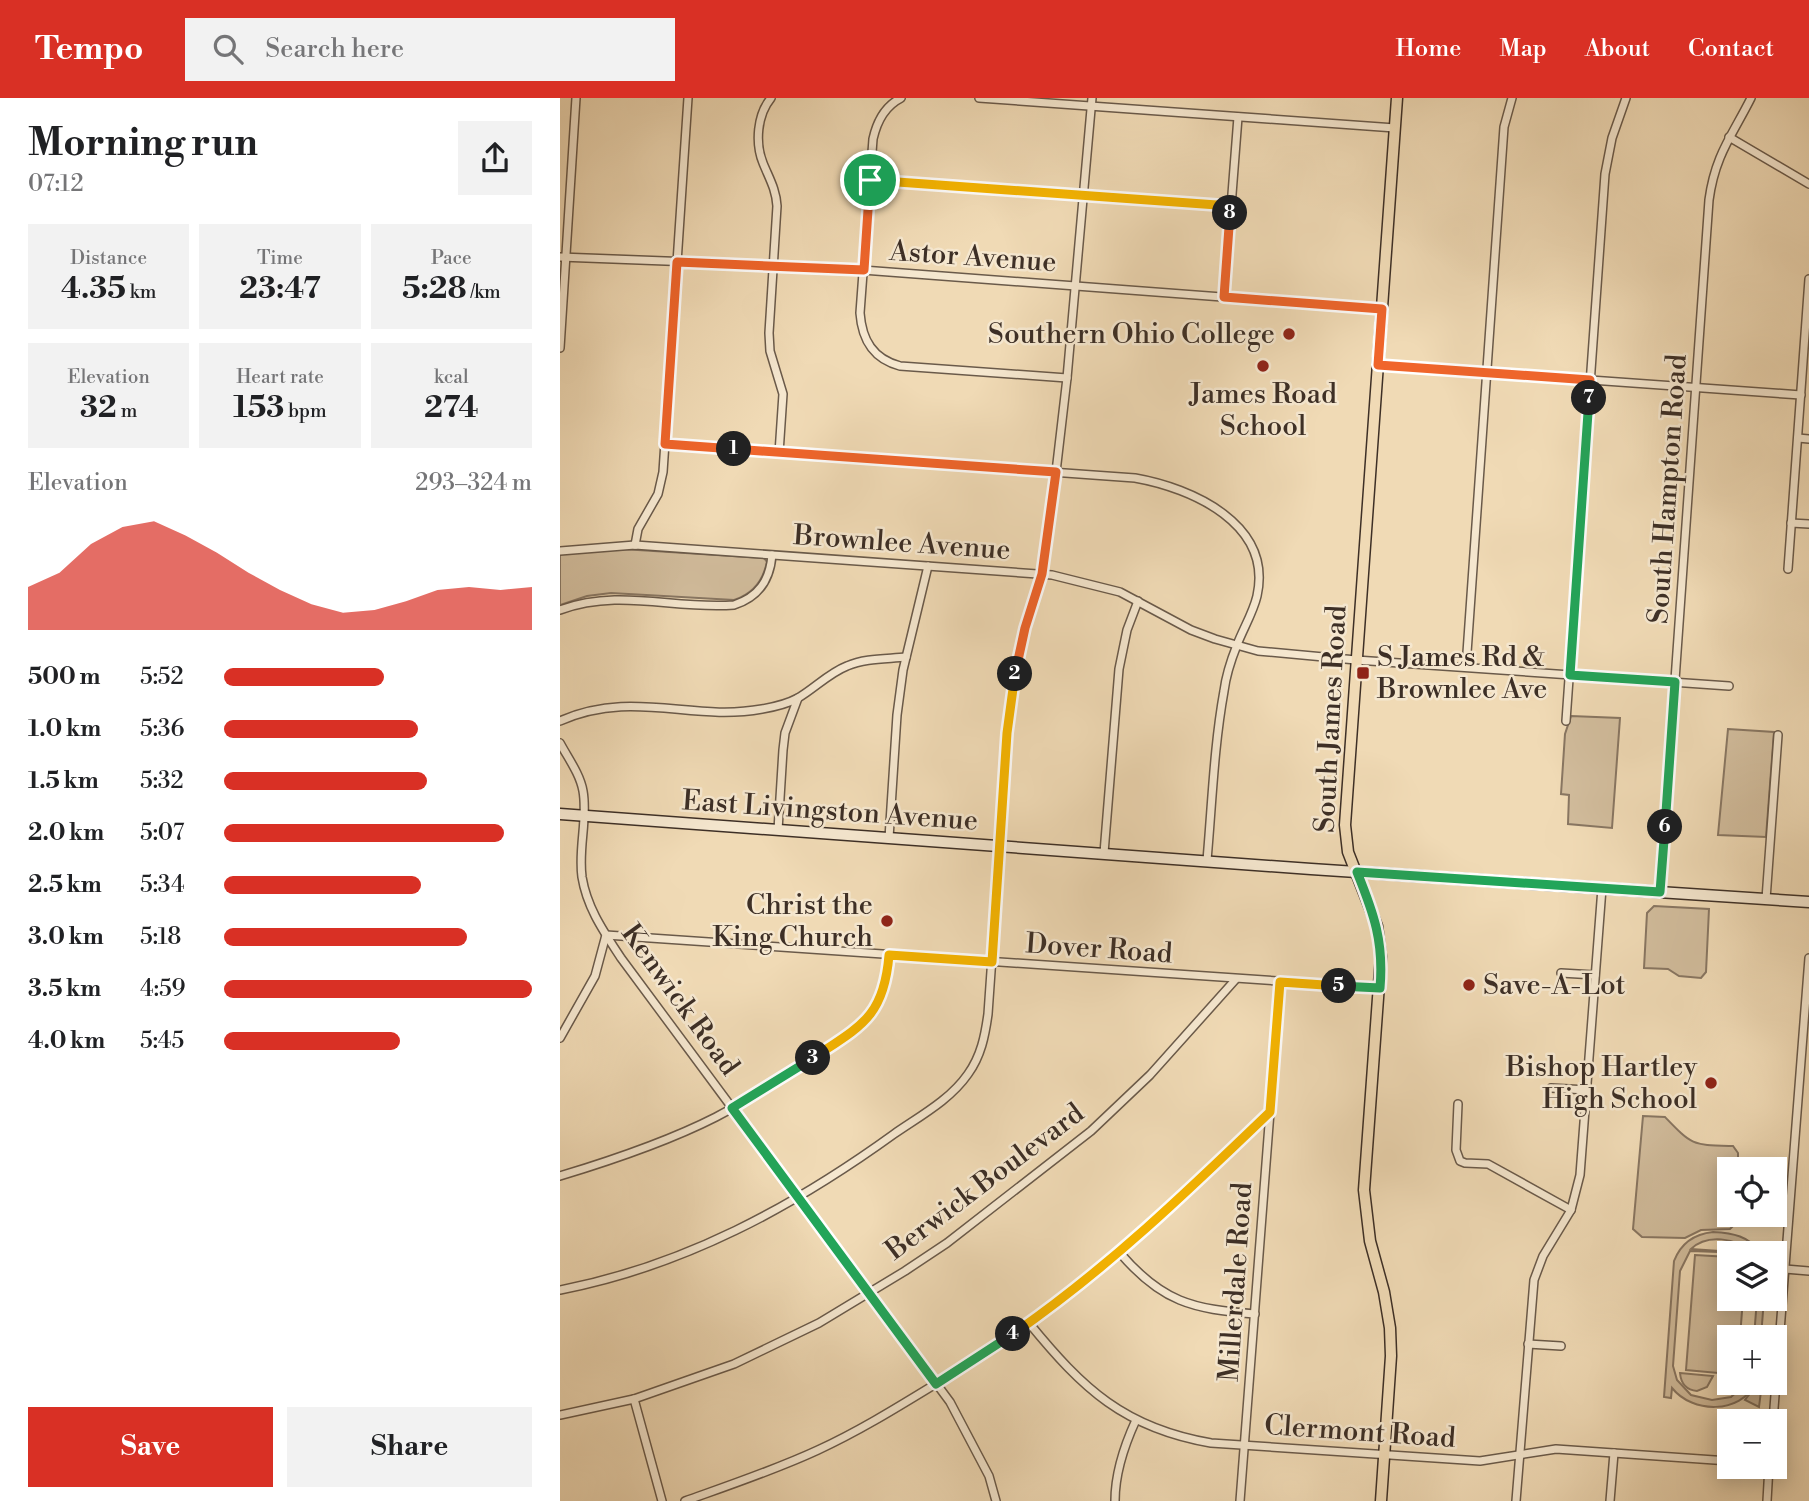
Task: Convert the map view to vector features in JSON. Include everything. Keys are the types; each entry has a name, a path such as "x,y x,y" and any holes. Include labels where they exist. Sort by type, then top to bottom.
{"main road":[{"name":"South James Road","path":"1381,1501 1391,1356 1390,1328 1384,1292 1368,1233 1364,1190 1381,957 1377,926 1348,852 1345,825 1397,98"},
{"name":"East Livingston Avenue","path":"560,814 1809,902"}],"street":[{"path":"560,348 563,258 576,98"},
{"path":"635,545 638,529 658,494 663,472 688,98"},
{"path":"771,98 760,121 759,144 762,162 776,196 769,345 783,394 779,453"},
{"path":"901,98 891,104 884,113 875,132 861,326 866,342 876,355 891,364 1067,379"},
{"path":"979,98 1091,102 1238,117 1395,128"},
{"path":"1465,667 1504,127 1513,98"},
{"path":"1566,721 1605,174 1612,138 1626,98"},
{"name":"South Hampton Road","path":"1660,892 1710,191 1716,164 1751,98"},
{"path":"560,1290 595,1283 676,1258 759,1220 864,1156 940,1102 967,1076 981,1049 986,1033 1012,691 1020,649 1042,574 1056,472 1067,379 1091,102"},
{"path":"1224,297 1238,117"},
{"path":"1729,137 1809,184"},
{"path":"870,180 1231,206"},
{"name":"Astor Avenue","path":"563,258 864,270 1382,309"},
{"path":"1788,569 1809,279"},
{"path":"1378,365 1801,395"},
{"path":"1798,438 1809,439"},
{"path":"665,444 1156,481 1203,500 1230,518 1251,547 1259,578 1255,604 1236,646 1223,691 1207,860"},
{"path":"1791,523 1809,524"},
{"name":"Brownlee Avenue","path":"560,551 635,545 1042,574 1100,586 1138,601 1191,629 1236,646 1288,655 1728,686"},
{"path":"560,610 587,602 616,598 734,605 746,601 764,586 772,555"},
{"path":"889,838 897,715 906,657 928,566"},
{"path":"1104,853 1119,669 1127,630 1138,601"},
{"path":"560,721 589,710 615,706 746,711 774,706 798,698 826,677 849,665 906,657"},
{"path":"778,830 784,742 798,698"},
{"path":"1766,899 1778,735"},
{"name":"Kenwick Road","path":"560,743 582,788 581,860 584,884 594,916 732,1108 950,1402 989,1476 996,1501"},
{"path":"1516,1501 1532,1294 1537,1268 1571,1210 1580,1175 1602,888"},
{"path":"560,1038 595,976 606,935"},
{"name":"Dover Road","path":"606,935 1380,988"},
{"path":"560,1176 686,1131 732,1108 821,1053 866,1021 883,995 889,955"},
{"path":"1787,1243 1809,958"},
{"path":"1561,973 1595,975"},
{"name":"Berwick Boulevard","path":"560,1415 634,1399 734,1364 819,1323 947,1243 1091,1131 1150,1075 1236,979"},
{"name":"Millerdale Road","path":"1240,1501 1280,982"},
{"path":"1551,1088 1587,1090"},
{"path":"1458,1104 1456,1150 1460,1161 1488,1164 1571,1210"},
{"path":"685,1501 819,1450 882,1417 1029,1323 1120,1253 1270,1112"},
{"path":"1120,1253 1136,1272 1173,1298 1217,1311 1255,1314"},
{"path":"1787,1269 1809,1270"},
{"path":"1774,1409 1782,1311"},
{"name":"Clermont Road","path":"1029,1323 1084,1385 1109,1405 1136,1420 1187,1439 1480,1461 1556,1449 1717,1460"},
{"path":"1528,1344 1562,1346"},
{"path":"634,1399 662,1501"},
{"path":"1115,1501 1116,1475 1136,1420"},
{"path":"1610,1501 1614,1453"},
{"path":"1767,1501 1768,1479"}],"shaded area":[{"path":"622,549 764,558 767,562 756,586 734,600 611,593 587,596 560,605 560,554"},
{"path":"1571,716 1620,718 1612,828 1568,824 1569,795 1561,794 1565,734"},
{"path":"1728,729 1774,732 1766,837 1718,835"},
{"path":"1654,906 1709,909 1706,972 1701,978 1679,976 1668,969 1644,968 1647,913"},
{"path":"1643,1116 1665,1117 1694,1142 1733,1146 1738,1157 1717,1157 1717,1227 1732,1227 1730,1229 1701,1230 1685,1238 1642,1237 1633,1229"},
{"path":"1727,1233 1747,1241 1713,1239 1697,1244 1691,1249 1717,1252 1690,1251 1680,1271 1673,1366 1677,1380 1691,1395 1712,1400 1746,1395 1739,1401 1716,1407 1692,1403 1672,1388 1671,1398 1664,1397 1674,1261 1689,1240 1700,1235"},
{"path":"1695,1255 1717,1256 1717,1311 1742,1311 1741,1325 1717,1325 1717,1373 1686,1370"},
{"path":"1756,1311 1763,1311 1762,1325 1755,1325"},
{"path":"1680,1373 1713,1376 1707,1387 1697,1391 1685,1386"},
{"path":"1749,1395 1760,1395 1759,1407 1745,1400"}],"place":[{"name":"Southern Ohio College","path":"1289,334"},
{"name":"James Road School","path":"1263,366"},
{"name":"S James Rd & Brownlee Ave","path":"1363,673"},
{"name":"Christ the King Church","path":"887,921"},
{"name":"Save-A-Lot","path":"1469,985"},
{"name":"Bishop Hartley High School","path":"1711,1083"}],"route":[{"path":"870,180 1231,206 1224,297 1382,309 1378,365 1590,380 1570,675 1675,682 1660,892 1357,872 1377,926 1381,957 1380,988 1280,982 1270,1112 1120,1253 1029,1323 936,1384 732,1108 810,1060 866,1021 883,995 889,955 992,962 1010,701 1025,628 1042,574 1056,472 665,444 677,262 864,270 870,180"}]}
